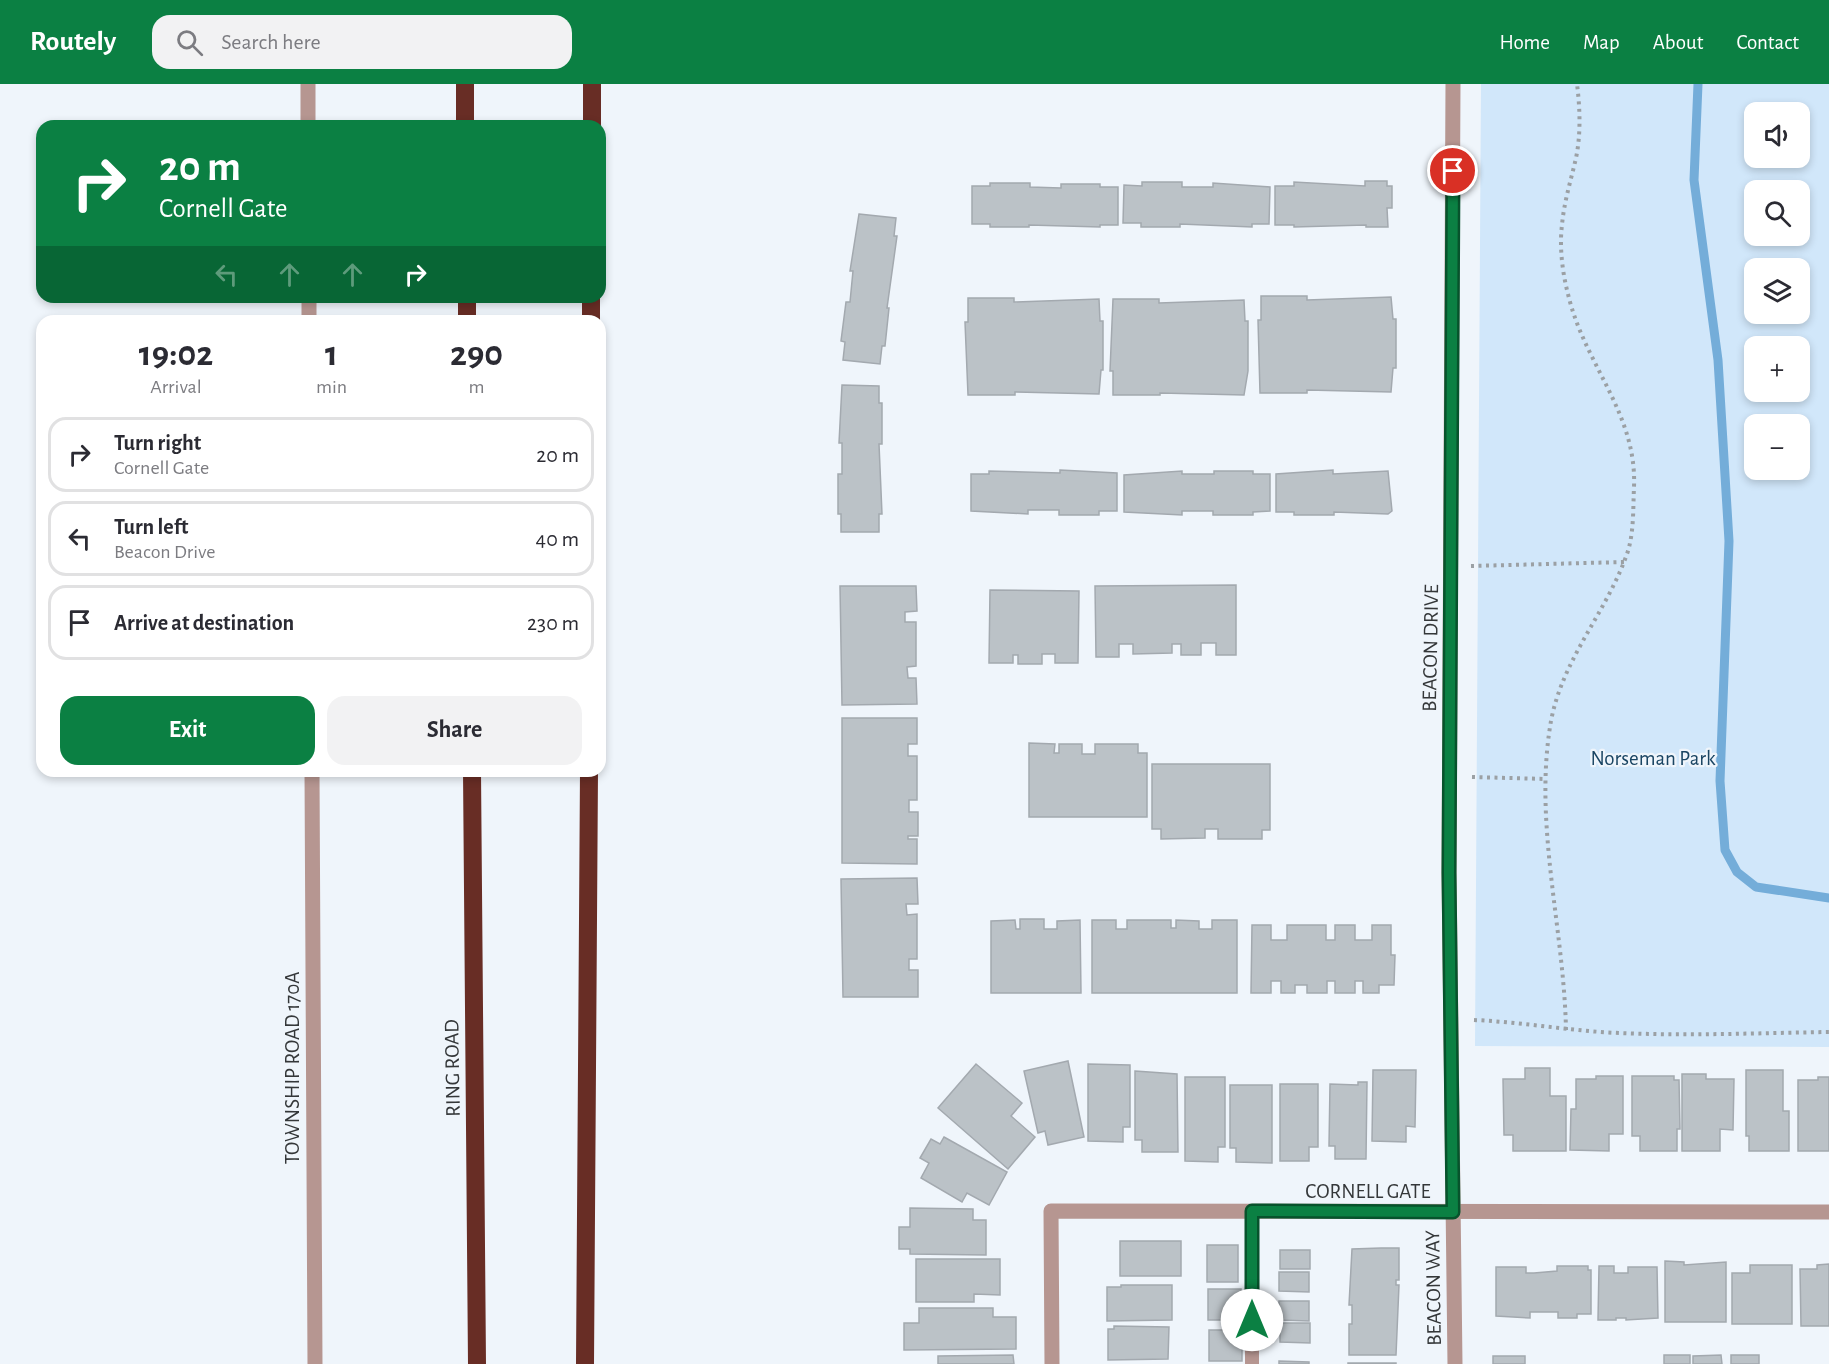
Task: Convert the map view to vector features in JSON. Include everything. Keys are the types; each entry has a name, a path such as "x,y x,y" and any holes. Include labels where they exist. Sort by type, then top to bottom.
{"highway":[{"path":"465,84 465,120"},
{"path":"592,84 592,120"},
{"name":"RING ROAD","path":"472,777 477,1364"},
{"path":"585,1364 589,777"}],"street":[{"path":"308,84 308,120"},
{"name":"BEACON DRIVE","path":"1453,84 1450,776 1453,1212"},
{"name":"TOWNSHIP ROAD 170A","path":"312,777 315,1364"},
{"name":"CORNELL GATE","path":"1052,1364 1052,1211 1829,1212"},
{"name":"BEACON WAY","path":"1453,1212 1455,1364"}],"lane":[{"path":"1252,1211 1252,1364"}],"path":[{"path":"1566,1030 1565,980 1550,849 1546,778 1552,719 1560,685 1571,658 1615,584 1629,548 1634,484 1629,435 1576,325 1564,272 1561,228 1579,132 1576,84"},
{"path":"1452,566 1624,562"},
{"path":"1450,776 1546,778"},
{"path":"1452,1019 1519,1022 1566,1030 1622,1034 1829,1032"}],"green space":[{"name":"Norseman Park","path":"1481,84 1829,84 1829,1047 1475,1046"}],"building":[{"path":"1365,181 1387,181 1387,186 1392,186 1392,208 1387,208 1388,227 1275,225 1275,186 1294,186 1294,182 1365,186"},
{"path":"1142,182 1182,182 1182,187 1213,187 1213,183 1270,187 1269,224 1252,224 1252,227 1180,224 1180,227 1141,227 1141,223 1123,223 1124,185 1142,186"},
{"path":"990,183 1030,183 1030,187 1061,188 1061,184 1100,184 1100,187 1118,187 1118,225 990,227 990,224 972,224 972,186 990,186"},
{"path":"859,214 896,218 894,236 897,236 887,308 889,308 885,346 882,346 880,364 843,360 845,342 841,341 846,302 850,302 853,271 850,271"},
{"path":"1261,296 1307,296 1307,300 1391,297 1393,319 1396,319 1396,368 1393,368 1391,392 1307,390 1307,393 1260,393 1258,320 1261,320"},
{"path":"968,298 1014,298 1014,302 1099,299 1100,321 1103,321 1103,370 1101,370 1099,394 1015,392 1015,395 968,395 965,322 968,322"},
{"path":"1113,299 1159,299 1159,303 1244,300 1245,321 1248,321 1248,371 1244,395 1160,393 1160,395 1113,395 1113,371 1110,371"},
{"path":"842,385 879,386 879,403 882,403 882,444 879,444 882,514 879,514 879,532 841,532 841,514 838,514 838,474 842,474 842,443 839,443"},
{"path":"1060,470 1117,473 1117,511 1099,511 1099,515 1059,515 1059,510 1028,510 1028,514 971,511 971,474 989,474 989,471 1060,473"},
{"path":"1333,470 1333,474 1388,471 1392,511 1388,514 1334,512 1334,515 1294,515 1294,512 1276,512 1276,474"},
{"path":"1182,471 1182,474 1253,471 1253,474 1270,474 1270,511 1253,512 1253,515 1213,515 1213,511 1182,511 1182,515 1124,512 1124,475"},
{"path":"1236,585 1236,655 1216,655 1216,643 1201,643 1201,655 1181,655 1181,644 1172,644 1172,653 1133,654 1133,644 1119,644 1119,657 1096,657 1095,586"},
{"path":"840,586 916,586 917,611 905,612 905,622 916,622 916,666 907,667 908,678 916,678 917,704 842,705"},
{"path":"990,590 1079,591 1078,663 1055,663 1055,654 1042,654 1042,664 1018,664 1018,655 1013,655 1013,663 989,663"},
{"path":"842,718 917,718 917,744 908,744 908,756 917,756 917,800 909,800 909,812 918,812 918,836 908,836 908,839 917,839 917,864 842,863"},
{"path":"1029,743 1055,744 1054,753 1059,753 1059,744 1082,744 1082,754 1095,754 1095,744 1138,744 1138,753 1147,753 1147,817 1029,817"},
{"path":"1152,764 1270,764 1270,830 1262,830 1262,839 1218,839 1218,829 1205,829 1205,838 1161,839 1161,829 1152,829"},
{"path":"917,878 918,904 906,904 907,915 917,914 917,959 909,959 909,970 918,970 918,997 843,997 841,879"},
{"path":"1020,919 1044,919 1044,929 1057,929 1057,921 1080,920 1081,993 991,993 991,921 1015,920 1016,929 1020,929"},
{"path":"1092,920 1116,920 1116,929 1127,929 1127,920 1171,920 1171,928 1176,928 1176,920 1199,921 1199,929 1212,929 1212,920 1237,920 1237,993 1092,993"},
{"path":"1252,925 1271,925 1271,940 1287,940 1287,925 1326,925 1326,940 1335,940 1335,925 1355,925 1355,940 1372,940 1372,925 1391,925 1391,955 1395,955 1394,985 1379,985 1379,993 1363,993 1363,981 1355,981 1355,993 1335,993 1335,981 1327,981 1327,993 1307,993 1307,985 1295,985 1295,993 1281,993 1281,981 1271,981 1271,993 1251,993"},
{"path":"1068,1061 1084,1137 1048,1145 1045,1131 1038,1133 1024,1071"},
{"path":"976,1064 1022,1103 1011,1116 1035,1137 1008,1169 938,1108"},
{"path":"1088,1064 1130,1065 1130,1127 1123,1127 1123,1142 1088,1141"},
{"path":"1525,1068 1550,1068 1550,1096 1566,1096 1566,1151 1513,1151 1513,1135 1504,1135 1503,1079 1525,1079"},
{"path":"1373,1070 1416,1070 1415,1127 1406,1126 1406,1142 1372,1141"},
{"path":"1746,1070 1783,1070 1783,1111 1789,1111 1789,1151 1749,1151 1749,1136 1746,1136"},
{"path":"1135,1071 1177,1074 1178,1152 1142,1152 1142,1140 1135,1140"},
{"path":"1682,1074 1706,1074 1706,1079 1734,1079 1733,1130 1720,1129 1720,1151 1682,1151"},
{"path":"1596,1076 1623,1076 1623,1134 1609,1134 1609,1151 1570,1150 1571,1109 1576,1109 1576,1079 1596,1079"},
{"path":"1632,1076 1674,1076 1674,1080 1679,1080 1680,1129 1677,1129 1677,1151 1640,1151 1640,1136 1632,1136"},
{"path":"1185,1077 1225,1077 1225,1147 1218,1147 1218,1162 1185,1161"},
{"path":"1818,1077 1829,1077 1829,1151 1798,1151 1798,1080 1818,1080"},
{"path":"1358,1082 1367,1082 1366,1159 1335,1159 1335,1146 1329,1146 1330,1084 1358,1085"},
{"path":"1280,1084 1318,1084 1318,1147 1309,1147 1309,1161 1280,1161"},
{"path":"1230,1085 1272,1085 1272,1163 1236,1162 1236,1148 1230,1148"},
{"path":"944,1137 1007,1172 989,1205 967,1193 962,1202 921,1178 929,1163 920,1158 931,1139 940,1144"},
{"path":"910,1208 973,1209 973,1220 986,1220 986,1255 910,1254 910,1249 899,1249 899,1227 910,1227"},
{"path":"1120,1241 1181,1241 1181,1276 1120,1276"},
{"path":"1207,1245 1238,1245 1238,1282 1207,1282"},
{"path":"1399,1248 1399,1280 1396,1280 1396,1285 1399,1285 1396,1355 1349,1355 1349,1324 1352,1324 1352,1305 1349,1305 1352,1249"},
{"path":"1280,1250 1310,1250 1310,1269 1280,1269"},
{"path":"916,1259 1000,1259 1000,1295 974,1294 974,1302 916,1302"},
{"path":"1665,1261 1684,1262 1684,1265 1726,1262 1726,1322 1665,1322"},
{"path":"1829,1264 1829,1326 1801,1326 1800,1269 1817,1269 1817,1265"},
{"path":"1750,1265 1792,1265 1792,1324 1732,1324 1732,1273 1750,1273"},
{"path":"1557,1266 1588,1266 1588,1270 1591,1270 1591,1314 1577,1314 1577,1318 1558,1318 1558,1312 1530,1312 1530,1318 1496,1316 1496,1267 1526,1267 1526,1273 1534,1273 1557,1271"},
{"path":"1599,1266 1614,1266 1614,1273 1628,1273 1628,1267 1657,1267 1658,1318 1598,1320"},
{"path":"1279,1272 1309,1272 1309,1292 1279,1291"},
{"path":"1121,1285 1172,1285 1172,1320 1107,1321 1107,1287 1121,1287"},
{"path":"1208,1289 1241,1289 1241,1320 1208,1320"},
{"path":"1279,1301 1309,1301 1309,1321 1279,1320"},
{"path":"919,1308 993,1308 993,1317 1016,1317 1016,1349 904,1350 904,1323 919,1323"},
{"path":"1280,1323 1310,1323 1310,1343 1280,1342"},
{"path":"1114,1326 1169,1327 1168,1359 1108,1360 1108,1329 1114,1329"},
{"path":"1209,1330 1242,1330 1242,1361 1209,1361"},
{"path":"1013,1355 1014,1364 938,1364 938,1356"},
{"path":"1664,1355 1690,1355 1690,1364 1664,1364"},
{"path":"1721,1355 1722,1364 1693,1364 1693,1356"},
{"path":"1731,1355 1759,1355 1759,1364 1731,1364"},
{"path":"1493,1356 1525,1356 1525,1364 1493,1364"},
{"path":"1279,1361 1309,1362 1309,1364 1279,1364"},
{"path":"1396,1363 1396,1364 1348,1364"}],"waterway":[{"path":"1698,84 1694,180 1718,360 1729,541 1720,781 1725,850 1737,872 1756,887 1829,898"}],"route":[{"path":"1252,1320 1252,1211 1453,1212 1449,873 1453,171"}]}
